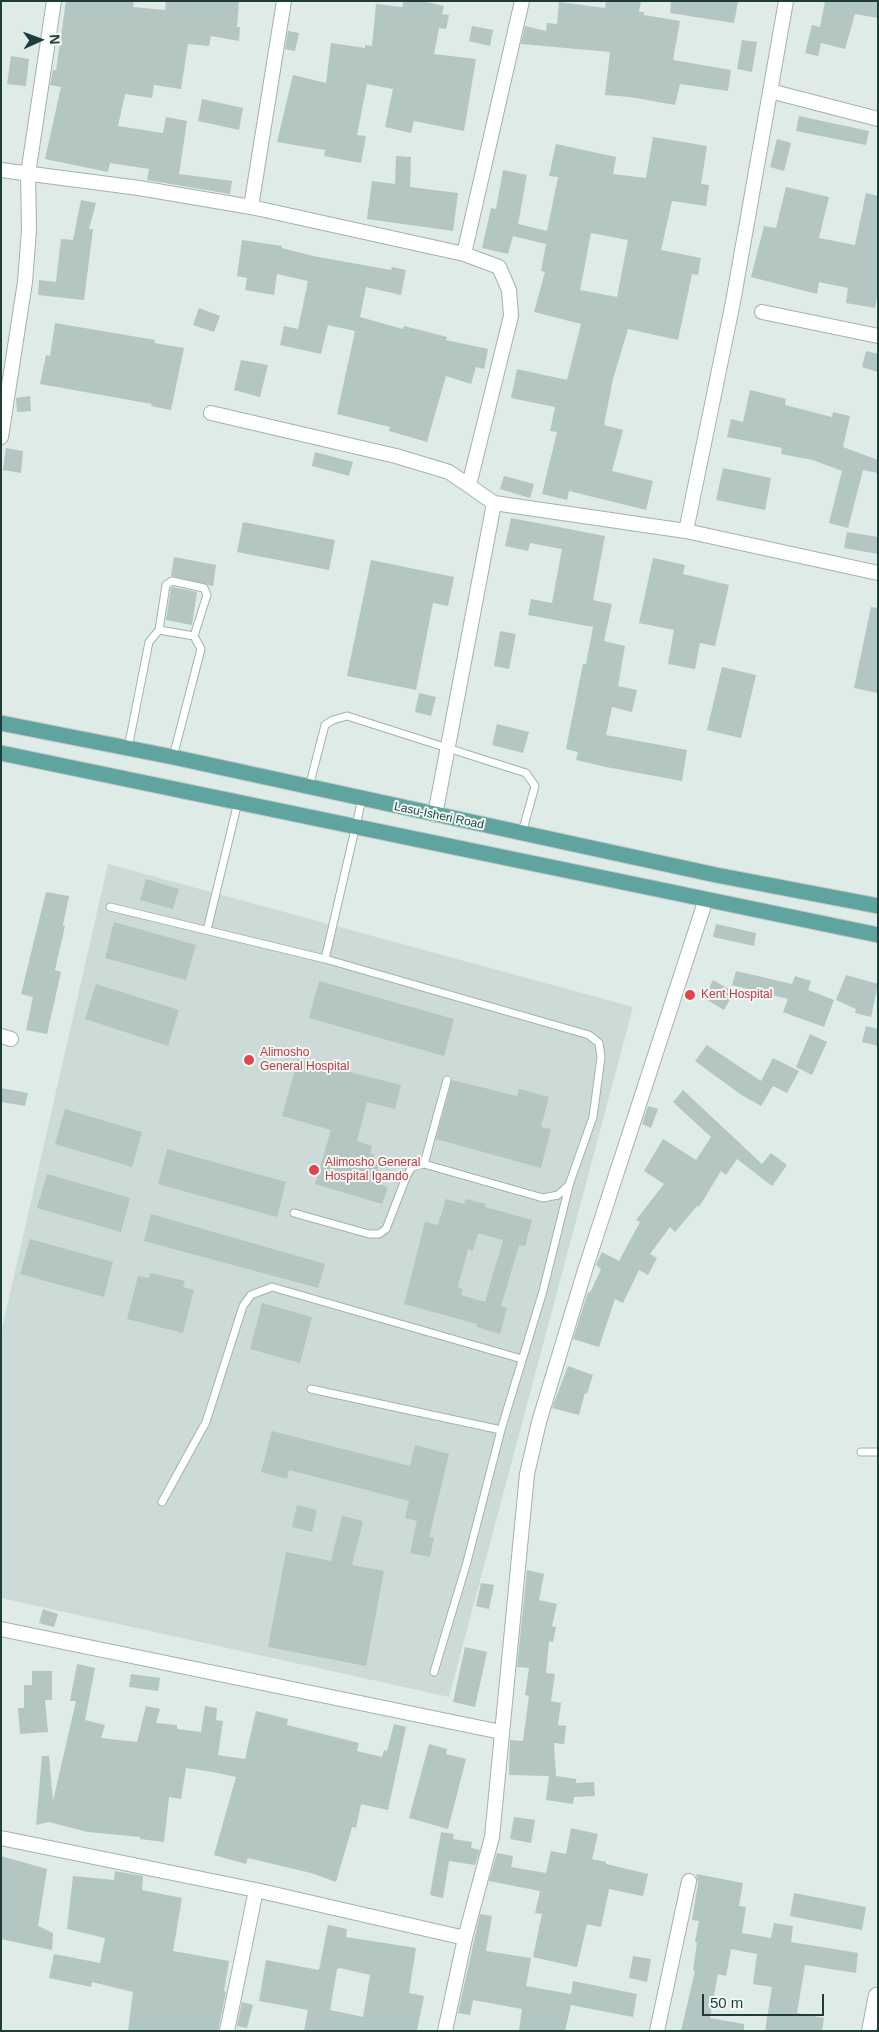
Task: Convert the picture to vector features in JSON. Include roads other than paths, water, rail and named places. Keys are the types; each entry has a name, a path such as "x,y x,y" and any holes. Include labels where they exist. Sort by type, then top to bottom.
{"main road":[{"name":"Lasu-Isheri Road","path":"1,723 173,757 435,815 878,906"},
{"path":"1,753 878,935"}],"street":[{"path":"1,437 4,404 29,239 28,174 54,1"},
{"path":"251,207 284,1"},
{"path":"464,254 522,1"},
{"path":"686,531 733,302 786,1"},
{"path":"770,91 878,119"},
{"path":"1,170 139,188 251,207 464,254 499,267 509,290 511,316 469,485"},
{"path":"762,312 878,336"},
{"path":"211,413 396,456 450,472 494,503 686,531 878,573"},
{"path":"435,815 494,503"},
{"path":"445,2031 465,1938 492,1837 500,1732 527,1474 539,1422 585,1270 706,899"},
{"path":"1,1629 500,1732"},
{"path":"1,1838 256,1890 465,1938"},
{"path":"657,2031 689,1881"},
{"path":"227,2031 256,1890"},
{"path":"869,2031 876,1995"}],"lane":[{"path":"128,749 149,642 159,630 166,585 172,581 204,588 207,595 194,636 201,649 173,757"},
{"path":"159,630 194,636"},
{"path":"309,788 325,725 333,720 348,716 526,773 535,786 522,833"},
{"path":"326,958 362,799"},
{"path":"207,930 238,802"},
{"path":"110,907 326,958 589,1035 599,1043 601,1057 593,1117 569,1185 543,1291 501,1430 467,1562 434,1672"},
{"path":"424,1164 447,1080"},
{"path":"294,1213 368,1234 379,1234 386,1229 407,1175 412,1167 424,1164 543,1198 558,1194 569,1185"},
{"path":"162,1502 206,1422 243,1306 251,1295 272,1287 522,1359"},
{"path":"311,1389 501,1430"},
{"path":"861,1452 878,1452"}],"place":[{"name":"Kent Hospital","path":"690,995"},
{"name":"Alimosho General Hospital","path":"249,1060"},
{"name":"Alimosho General Hospital Igando","path":"314,1170"}]}
